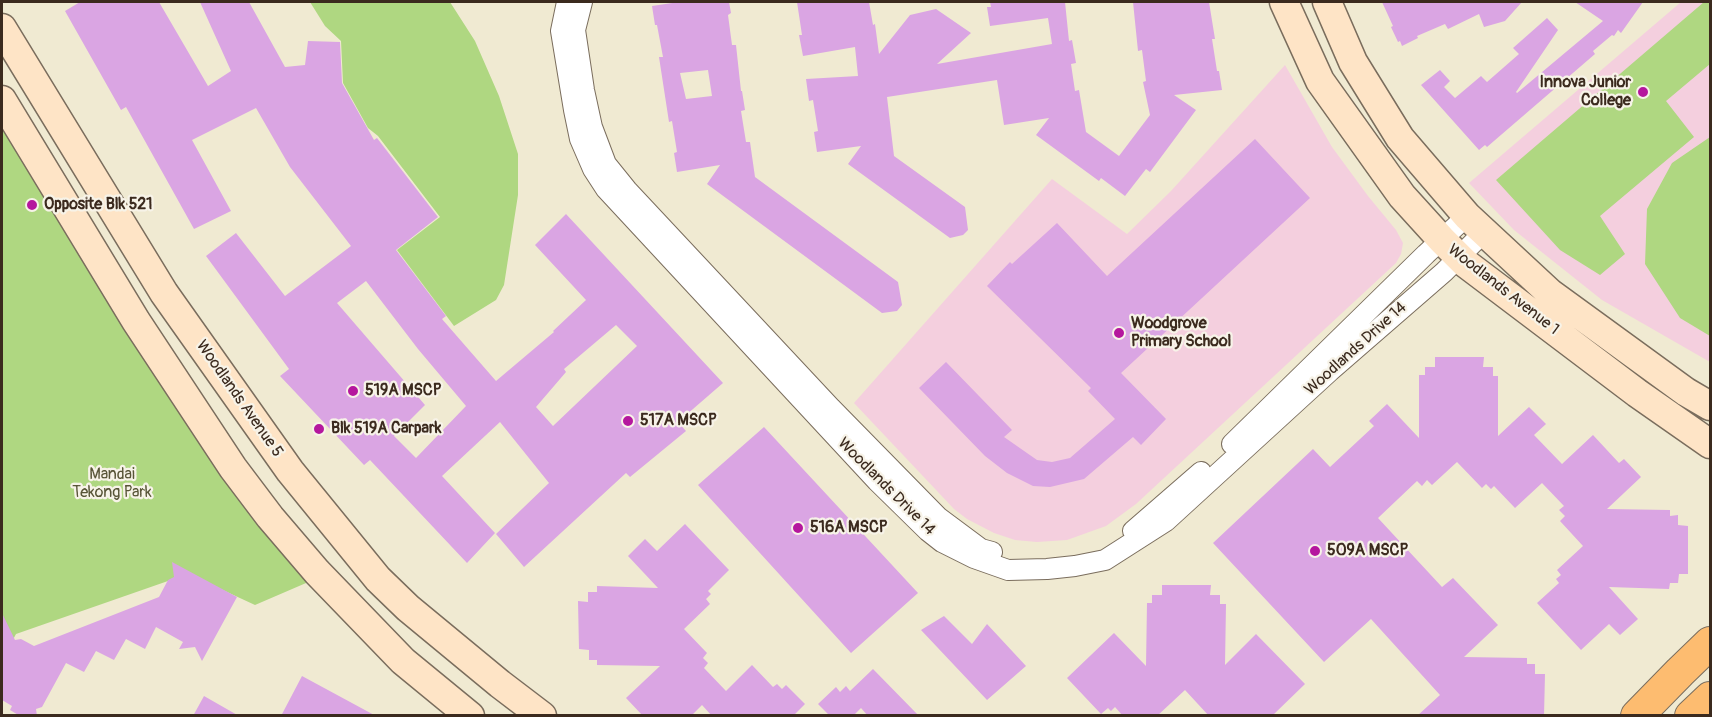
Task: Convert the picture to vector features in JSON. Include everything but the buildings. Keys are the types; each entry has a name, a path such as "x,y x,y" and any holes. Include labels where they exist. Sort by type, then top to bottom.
{"main road":[{"name":"Woodlands Avenue 1","path":"1284,2 1320,81 1402,196 1450,249 1637,393 1710,444"},
{"name":"Woodlands Avenue 1","path":"1327,2 1353,62 1400,138 1475,224 1550,293 1686,392 1710,406"},
{"name":"Woodlands Avenue 5","path":"2,28 164,293 290,471 378,579 408,609 542,716"},
{"path":"2,100 136,321 233,468 270,517 317,572 403,661 470,716"},
{"path":"1637,716 1710,643"},
{"path":"1691,716 1710,698"}],"street":[{"name":"Woodlands Drive 14","path":"567,2 561,31 580,139 593,169 606,189 910,515 942,542 974,558 1008,570 1047,569 1104,560 1166,521 1330,371 1475,224"},
{"name":"Woodlands Drive 14","path":"582,2 575,30 592,127 606,164 627,190 838,415 938,517 981,549 1016,560 1047,562 1079,558 1104,549 1129,535 1201,472 1426,254 1450,249"}],"shaded area":[{"name":"Innova Junior College","path":"1681,2 1710,2 1710,362 1602,300 1514,230 1469,183"},
{"name":"Woodgrove Primary School","path":"1285,65 1332,147 1396,230 1403,243 1396,263 1136,504 1106,526 1067,540 1037,542 1015,540 994,533 967,519 954,509 854,403 1052,179 1127,234 1171,191"}],"green space":[{"path":"310,2 450,2 475,41 499,96 518,154 518,195 504,285 496,300 454,326 397,250 440,217 378,136 368,128 343,83 341,41 325,26"},
{"path":"1704,2 1710,2 1710,64 1666,101 1694,137 1600,216 1625,254 1600,275 1560,250 1496,180"},
{"name":"Mandai Tekong Park","path":"2,101 320,577 255,605 188,574 16,634 2,660"},
{"path":"1710,137 1710,336 1680,318 1645,264 1647,209 1672,163"}],"place":[{"name":"Innova Junior College","path":"1643,92"},
{"name":"Opposite Blk 521","path":"32,205"},
{"name":"Woodgrove Primary School","path":"1119,333"},
{"name":"519A MSCP","path":"353,391"},
{"name":"517A MSCP","path":"628,421"},
{"name":"Blk 519A Carpark","path":"319,429"},
{"name":"516A MSCP","path":"798,528"},
{"name":"509A MSCP","path":"1315,551"}]}
